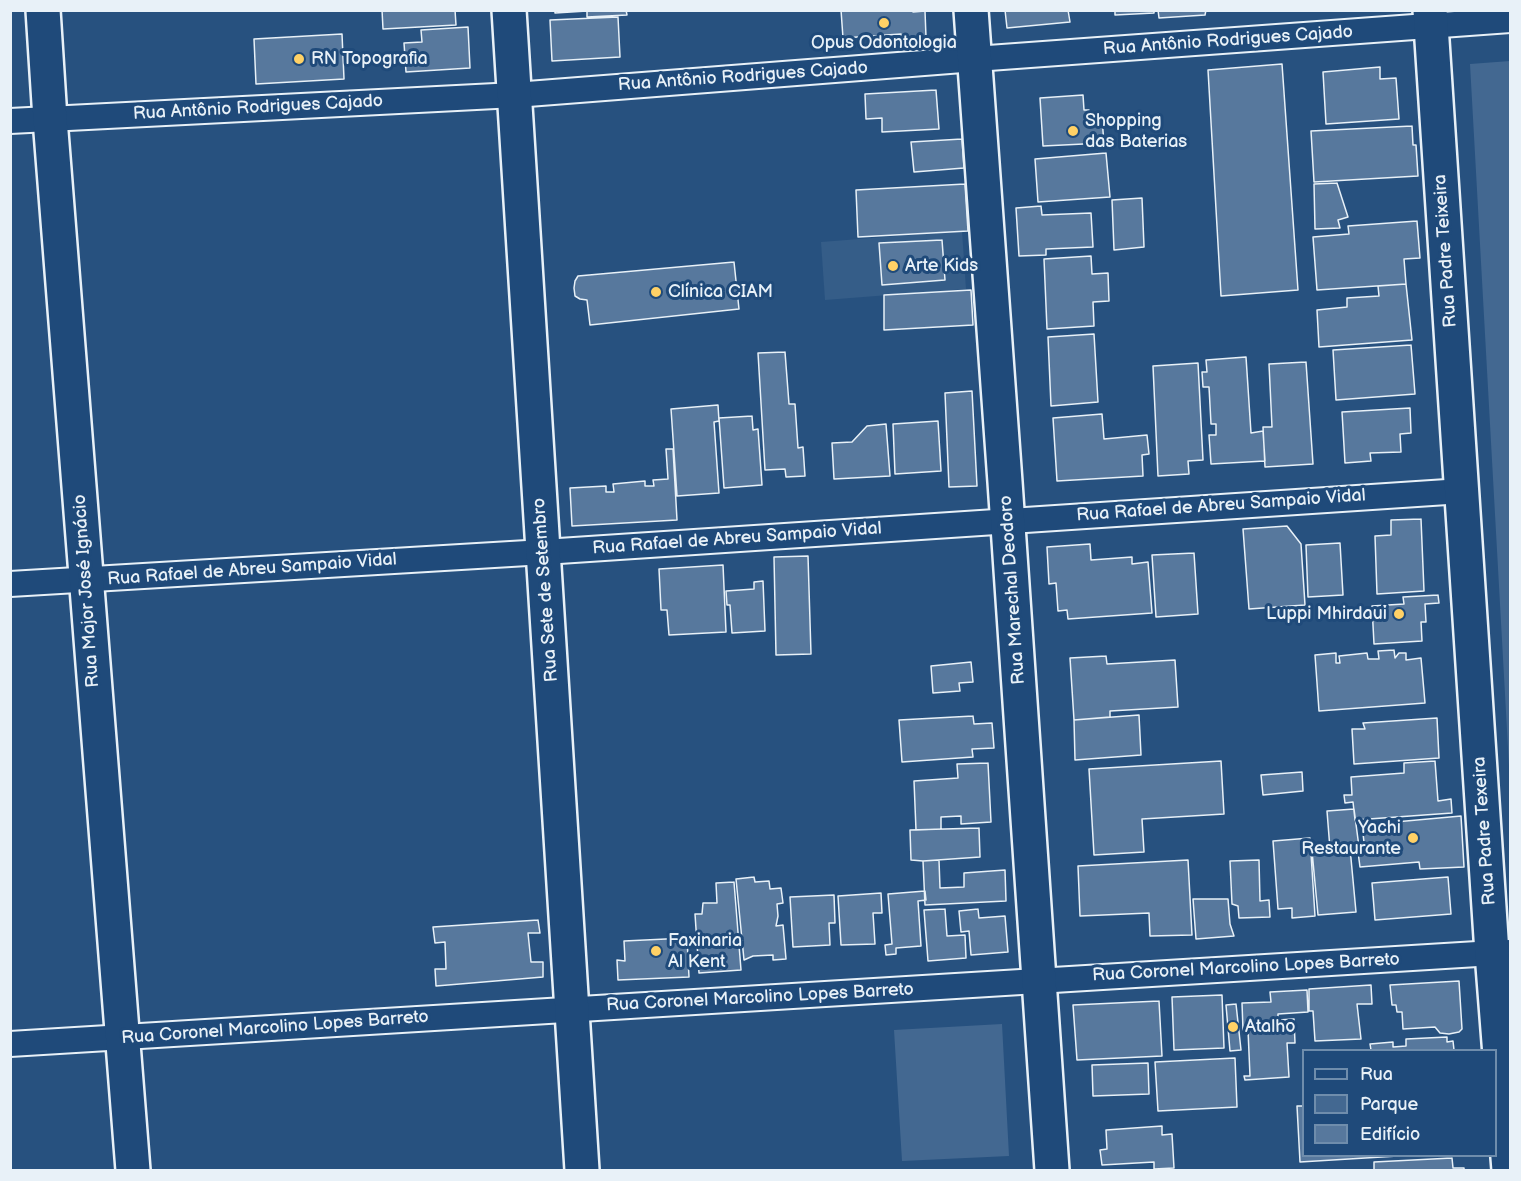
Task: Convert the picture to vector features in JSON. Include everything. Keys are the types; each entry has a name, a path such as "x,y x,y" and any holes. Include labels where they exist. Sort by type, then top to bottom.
{"street":[{"name":"Rua Major José Ignácio","path":"43,10 133,1170"},
{"name":"Rua Sete de Setembro","path":"509,10 582,1170"},
{"name":"Rua Marechal Deodoro","path":"971,10 1052,1170"},
{"name":"Rua Antônio Rodrigues Cajado","path":"10,121 515,95 975,59 1431,18 1510,20"},
{"name":"Rua Padre Teixeira","path":"1431,18 1462,491"},
{"name":"Rua Rafael de Abreu Sampaio Vidal","path":"10,584 544,552 1462,491"},
{"name":"Rua Padre Texeira","path":"1462,491 1501,952 1509,1170"},
{"name":"Rua Coronel Marcolino Lopes Barreto","path":"10,1044 1501,952"}],"shaded area":[{"name":"Arte Kids","path":"962,231 966,289 825,300 821,242"}],"green space":[{"path":"1510,61 1510,784 1470,64"},
{"path":"1002,1024 1009,1156 902,1161 894,1030"}],"building":[{"path":"382,10 455,10 456,25 383,29"},
{"path":"555,10 626,10 627,15 587,17 587,11 555,13"},
{"name":"Opus Odontologia","path":"841,10 925,11 926,37 901,39 901,34 843,38"},
{"path":"1005,10 1068,10 1070,22 1007,28"},
{"path":"1115,10 1154,10 1154,13 1115,15"},
{"path":"1158,10 1206,10 1205,15 1159,18"},
{"path":"618,17 620,57 552,61 550,20"},
{"path":"468,27 470,68 406,72 404,43 422,42 421,30"},
{"name":"RN Topografia","path":"342,34 344,79 256,84 254,39"},
{"path":"1282,64 1298,290 1221,296 1208,70"},
{"path":"1380,67 1380,79 1396,78 1399,119 1326,124 1323,72"},
{"path":"936,90 939,129 882,132 882,118 866,119 865,94"},
{"name":"Shopping das Baterias","path":"1083,95 1084,110 1089,110 1090,120 1102,119 1104,143 1043,146 1040,98"},
{"path":"1412,126 1418,176 1314,182 1311,131"},
{"path":"962,139 964,168 914,172 911,142"},
{"path":"1106,153 1110,197 1038,202 1035,159"},
{"path":"1337,183 1348,217 1338,220 1340,228 1315,229 1314,184"},
{"path":"965,184 968,231 858,237 856,190"},
{"path":"1142,198 1144,247 1114,250 1112,200"},
{"path":"1041,206 1042,215 1091,213 1093,247 1046,249 1046,255 1019,256 1016,208"},
{"path":"1417,221 1420,258 1404,259 1406,284 1317,290 1313,237 1349,234 1348,226"},
{"path":"942,240 945,280 882,285 879,243"},
{"path":"1091,256 1092,274 1108,273 1109,301 1093,302 1094,326 1047,329 1044,259"},
{"name":"Clínica CIAM","path":"734,262 739,309 590,325 587,300 575,296 575,281 578,276"},
{"path":"1406,284 1412,340 1319,347 1317,310 1347,307 1347,298 1379,296 1378,286"},
{"path":"971,290 973,325 884,330 884,295"},
{"path":"1094,334 1098,402 1051,406 1048,337"},
{"path":"1411,345 1415,394 1336,400 1333,350"},
{"path":"785,352 789,404 795,404 798,448 803,447 805,476 786,477 785,469 765,470 758,353"},
{"path":"1246,357 1251,433 1263,431 1265,461 1211,464 1209,435 1216,435 1216,424 1211,424 1209,387 1203,387 1202,372 1207,372 1206,360"},
{"path":"1306,362 1313,464 1265,467 1263,427 1272,427 1269,364"},
{"path":"1198,363 1203,460 1188,461 1189,474 1158,476 1153,366"},
{"path":"972,391 977,486 949,487 945,393"},
{"path":"718,405 719,421 714,422 719,493 677,496 671,409"},
{"path":"1410,408 1411,433 1400,434 1401,452 1370,453 1371,461 1345,463 1342,412"},
{"path":"1102,414 1104,439 1147,435 1149,454 1142,455 1143,476 1057,481 1053,418"},
{"path":"752,416 753,430 758,429 762,485 724,488 719,418"},
{"path":"938,421 941,471 895,474 893,424"},
{"path":"886,424 890,476 834,479 832,443 852,442 867,426"},
{"path":"666,449 673,449 677,520 572,526 570,488 606,486 606,492 614,492 613,484 645,481 645,486 654,486 653,480 668,479"},
{"path":"1421,519 1424,591 1377,594 1375,536 1391,535 1391,520"},
{"path":"1287,526 1301,544 1305,605 1249,609 1243,529"},
{"path":"1340,543 1343,595 1308,597 1306,545"},
{"path":"1090,544 1091,560 1132,557 1132,564 1148,562 1152,613 1068,619 1067,610 1058,611 1056,583 1049,584 1047,547"},
{"path":"1194,553 1198,614 1156,617 1152,555"},
{"path":"808,556 811,654 776,655 774,557"},
{"path":"723,565 726,632 669,635 667,610 661,610 659,569"},
{"path":"763,581 765,631 732,633 730,605 727,605 726,591 754,589 754,582"},
{"name":"Luppi Mhirdaui","path":"1438,595 1439,603 1425,604 1426,622 1421,622 1422,641 1374,644 1372,606 1404,604 1403,597"},
{"path":"1394,650 1395,658 1399,653 1406,653 1406,660 1421,658 1425,703 1319,711 1315,655 1336,653 1336,663 1340,663 1339,656 1367,653 1368,659 1379,659 1378,651"},
{"path":"1106,656 1107,664 1175,660 1178,707 1110,711 1110,717 1074,720 1070,658"},
{"path":"971,662 973,682 959,683 960,691 933,693 931,666"},
{"path":"1139,715 1141,755 1075,760 1074,720"},
{"path":"973,716 974,724 992,723 994,748 972,749 973,757 902,762 899,720"},
{"path":"1437,718 1439,758 1354,764 1352,729 1365,729 1363,723"},
{"path":"1221,761 1224,814 1142,819 1144,852 1094,855 1089,769"},
{"path":"1435,761 1438,801 1451,799 1452,813 1355,820 1353,802 1345,803 1344,795 1352,795 1351,777 1404,773 1404,763"},
{"path":"988,763 991,822 961,824 961,816 941,817 941,829 916,830 914,781 958,778 957,764"},
{"path":"1302,772 1303,791 1263,795 1261,775"},
{"path":"1354,809 1359,847 1350,848 1356,912 1318,915 1312,851 1330,849 1327,811"},
{"name":"Yachi Restaurante","path":"1461,816 1464,867 1420,869 1419,862 1360,867 1358,852 1365,851 1362,825"},
{"path":"979,828 980,857 911,860 910,830"},
{"path":"1310,838 1315,916 1292,918 1292,908 1278,909 1273,841"},
{"path":"939,860 940,888 964,887 964,873 1005,870 1006,901 925,905 923,861"},
{"path":"1188,860 1192,935 1150,936 1149,913 1080,916 1078,866"},
{"path":"1259,860 1260,901 1269,900 1270,917 1239,918 1238,906 1232,904 1230,861"},
{"path":"754,877 755,882 769,881 770,889 781,888 783,903 777,904 776,926 783,925 786,959 773,960 773,955 753,956 744,960 736,879"},
{"name":"Yachi Restaurante","path":"1448,877 1451,914 1375,920 1372,883"},
{"path":"734,882 741,970 699,973 695,914 702,914 703,903 717,903 716,883"},
{"path":"925,891 926,900 918,901 921,946 896,948 896,954 886,955 885,945 892,944 888,894"},
{"path":"881,893 882,913 873,913 875,944 841,945 838,896"},
{"path":"834,895 835,923 829,923 830,945 793,947 790,897"},
{"path":"1193,899 1228,899 1230,924 1234,936 1196,939"},
{"path":"945,909 947,936 965,935 966,958 928,961 924,910"},
{"path":"978,909 979,918 1005,916 1008,952 971,955 969,931 961,932 959,911"},
{"path":"538,920 540,933 528,933 531,962 543,962 543,977 436,986 435,969 446,969 445,942 435,943 433,927"},
{"name":"Faxinaria Al Kent","path":"687,938 689,977 618,980 617,960 625,961 624,941"},
{"path":"1459,981 1462,1029 1459,1032 1440,1033 1435,1027 1403,1029 1402,1012 1397,1012 1396,1005 1392,1005 1390,985"},
{"path":"1371,985 1372,1004 1357,1004 1361,1039 1315,1041 1313,1011 1309,1011 1309,989"},
{"path":"1307,990 1308,1012 1278,1014 1278,1020 1294,1019 1295,1043 1287,1043 1289,1077 1245,1080 1244,1076 1250,1076 1248,1030 1243,1030 1242,1003 1271,1002 1270,992"},
{"path":"1222,995 1224,1048 1174,1050 1172,997"},
{"path":"1159,1001 1162,1056 1077,1060 1073,1005"},
{"name":"Atalho","path":"1236,1004 1241,1050 1230,1051 1226,1005"},
{"path":"1447,1037 1447,1042 1453,1041 1454,1049 1371,1049 1370,1044 1393,1042 1393,1047 1406,1046 1406,1039"},
{"path":"1235,1058 1237,1107 1158,1111 1155,1062"},
{"path":"1148,1063 1149,1094 1093,1096 1092,1065"},
{"path":"1297,1106 1302,1106 1302,1157 1382,1157 1300,1162"},
{"path":"1162,1126 1162,1135 1172,1134 1174,1168 1154,1169 1154,1162 1102,1165 1100,1150 1107,1149 1106,1130"},
{"path":"1452,1158 1453,1168 1464,1168 1464,1170 1374,1170 1374,1162"}],"place":[{"name":"Opus Odontologia","path":"884,23"},
{"name":"RN Topografia","path":"299,59"},
{"name":"Shopping das Baterias","path":"1073,131"},
{"name":"Arte Kids","path":"893,266"},
{"name":"Clínica CIAM","path":"656,292"},
{"name":"Luppi Mhirdaui","path":"1399,614"},
{"name":"Yachi Restaurante","path":"1413,838"},
{"name":"Faxinaria Al Kent","path":"656,951"},
{"name":"Atalho","path":"1233,1027"}]}
